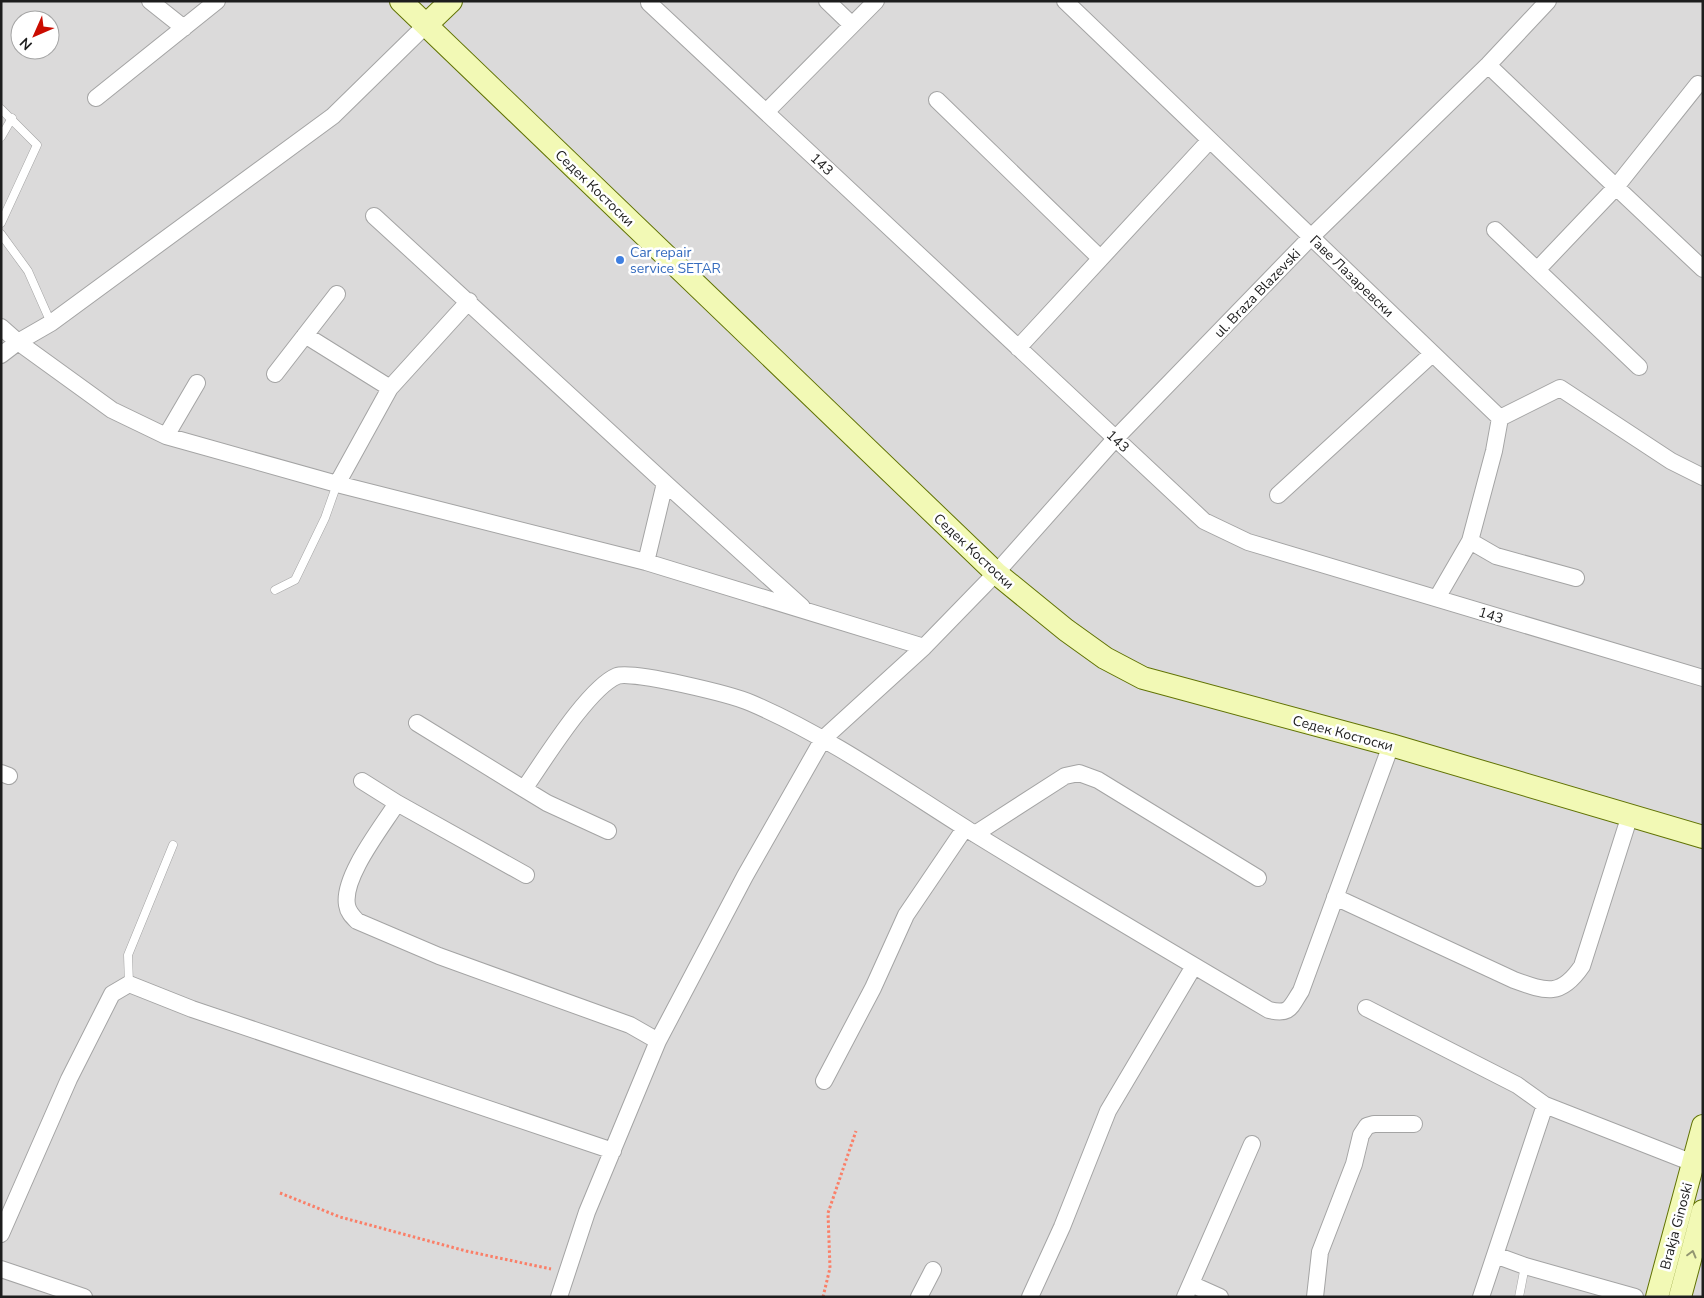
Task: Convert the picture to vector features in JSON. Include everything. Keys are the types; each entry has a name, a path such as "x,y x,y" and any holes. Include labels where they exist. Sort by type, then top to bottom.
{"main road":[{"name":"Седек Костоски","path":"401,1 996,573 1105,658 1143,678 1391,745 1703,837"},
{"path":"426,26 450,1"},
{"name":"Brakja Ginoski","path":"1657,1297 1703,1126"},
{"name":"Brakja Ginoski","path":"1680,1297 1703,1211"}],"street":[{"path":"150,1 184,28"},
{"path":"96,98 217,1"},
{"path":"827,1 852,25"},
{"path":"766,112 876,1"},
{"name":"Гаве Лазаревски","path":"1064,1 1500,418"},
{"name":"ul. Braza Blazevski","path":"559,1297 586,1212 658,1041 745,876 823,739 924,647 996,573 1115,438 1311,237 1488,65 1548,1"},
{"name":"143","path":"649,3 1204,521 1248,542 1703,678"},
{"path":"1,355 18,342 51,323 333,116 426,26"},
{"path":"1488,65 1703,269"},
{"path":"1537,270 1616,188 1698,84"},
{"path":"937,100 1100,258"},
{"path":"1018,348 1210,140"},
{"path":"374,216 763,573 807,611"},
{"path":"1495,230 1639,367"},
{"path":"275,374 337,294"},
{"path":"337,484 390,388 468,301"},
{"path":"1,327 18,342 112,410 166,436 337,484 646,562 924,647"},
{"path":"305,335 390,388"},
{"path":"1278,495 1432,354"},
{"path":"166,436 197,383"},
{"path":"1437,598 1470,542 1494,451 1500,418 1560,388 1671,461 1703,477"},
{"path":"646,562 665,483"},
{"path":"1470,542 1496,556 1576,578"},
{"path":"746,593 763,573"},
{"path":"524,789 570,722 602,686 618,675 643,676 750,702 823,739 970,831 1194,966 1269,1010 1282,1013 1290,1009 1301,991 1391,745"},
{"path":"417,723 547,803 608,831"},
{"path":"824,1081 873,988 906,915 970,831 1065,776 1079,773 1098,780 1258,878"},
{"path":"362,781 397,803 526,875"},
{"path":"397,803 350,881 347,904 350,913 357,921 447,960 630,1026 658,1041"},
{"path":"1335,897 1514,980 1536,988 1552,990 1562,988 1571,981 1582,966 1630,815"},
{"path":"1030,1297 1062,1227 1108,1111 1194,966"},
{"path":"1,1234 69,1079 112,994 129,984 192,1009 613,1151"},
{"path":"1366,1008 1517,1085 1545,1105 1693,1163"},
{"path":"1481,1297 1545,1105"},
{"path":"1314,1297 1320,1252 1354,1164 1361,1135 1368,1126 1374,1124 1414,1124"},
{"path":"1220,1297 1188,1290 1252,1144"},
{"path":"1495,1256 1635,1297"},
{"path":"1,1269 38,1290 84,1297"},
{"path":"919,1297 933,1270"}],"lane":[{"path":"1,109 37,145 1,223"},
{"path":"1,138 12,118"},
{"path":"1,234 28,272 51,323"},
{"path":"276,590 294,580 325,518 337,484"},
{"path":"129,984 128,955 173,845"},
{"path":"1519,1297 1525,1266"}],"path":[{"path":"822,1297 830,1268 828,1214 856,1131"},
{"path":"280,1194 340,1217 466,1251 566,1272"}],"shaded area":[{"path":"1,1 1703,1 1703,1297 1,1297"}],"place":[{"name":"Car repair service SETAR","path":"620,260"}]}
